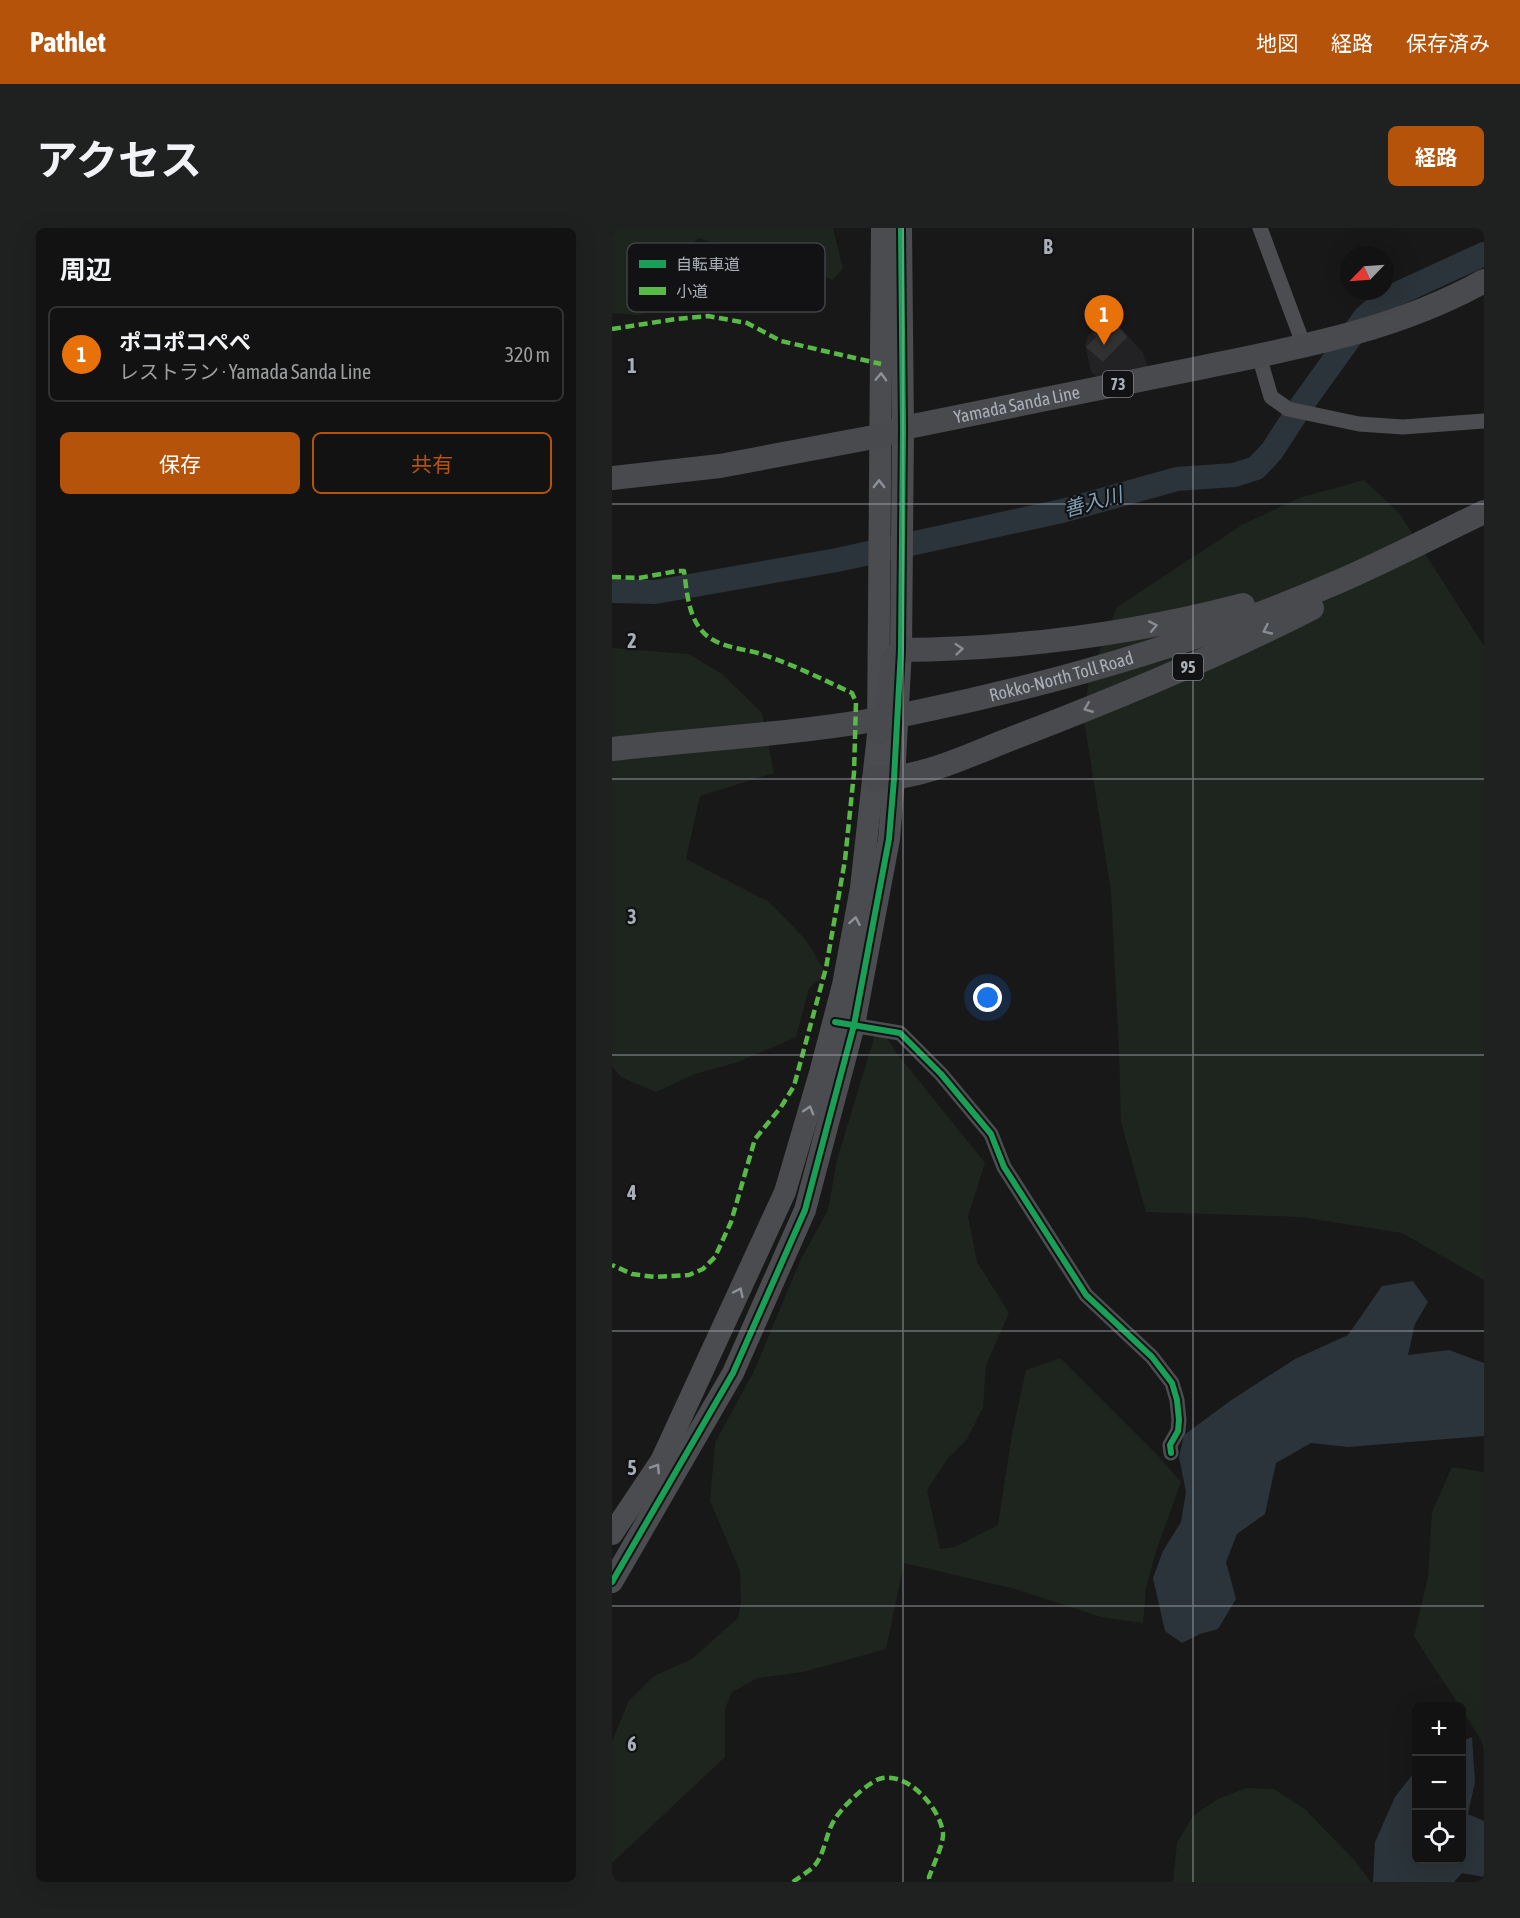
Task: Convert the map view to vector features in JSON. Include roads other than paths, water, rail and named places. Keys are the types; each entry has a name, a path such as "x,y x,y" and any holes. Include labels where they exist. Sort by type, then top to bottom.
{"main road":[{"name":"Yamada Sanda Line","path":"612,478 720,466 879,436 903,428 1304,346 1371,329 1409,316 1484,281"},
{"name":"Rokko-North Toll Road","path":"612,749 845,725 912,713 1048,681 1166,648 1342,581 1484,512"},
{"name":"95","path":"884,779 940,766 1171,675 1298,616 1418,553 1484,512"},
{"name":"95","path":"901,650 952,650 1147,627 1342,581"},
{"path":"878,735 886,712 893,660 901,650"}],"street":[{"path":"612,1582 733,1373 805,1210 844,1023 889,839 878,735 882,228"},
{"path":"884,779 901,650 903,428 901,228"},
{"path":"1260,228 1304,346"},
{"path":"1259,356 1271,397 1288,409 1359,424 1404,427 1484,421"},
{"path":"844,1023 900,1033 941,1074 991,1134 1004,1167 1086,1295 1152,1357 1172,1383 1179,1420 1178,1431 1170,1444 1171,1453"},
{"path":"612,1532 661,1461 785,1192 844,1023"}],"waterway":[{"name":"善入川","path":"612,591 655,592 837,560 1062,511 1177,479 1234,475 1256,468 1272,451 1301,406 1365,317 1386,299 1484,254"}],"place":[{"name":"ポコポコぺぺ","path":"1104,345"}]}
